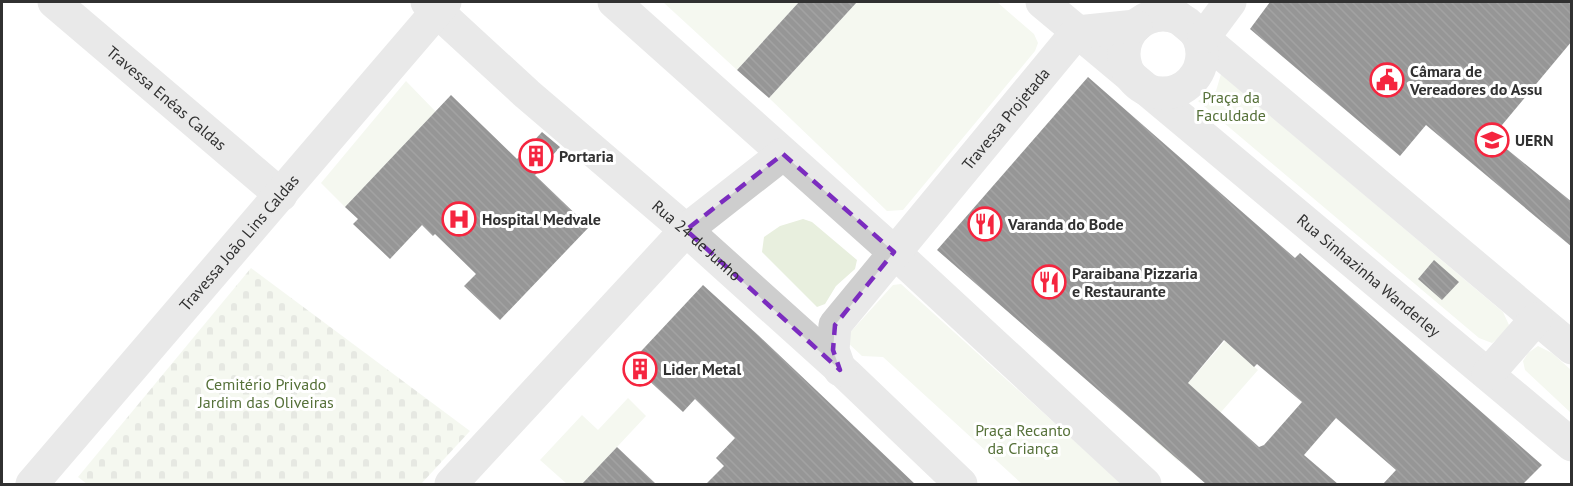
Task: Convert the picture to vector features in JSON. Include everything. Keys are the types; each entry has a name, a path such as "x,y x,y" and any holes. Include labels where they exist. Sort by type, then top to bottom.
{"street":[{"name":"Travessa Enéas Caldas","path":"54,2 281,195"},
{"path":"614,2 894,252 1145,484"},
{"name":"Rua Sinhazinha Wanderley","path":"1042,2 1572,445"},
{"path":"1160,2 1572,348"},
{"path":"1196,30 1164,15 1152,16 1136,26 1129,34 1124,55 1130,75 1137,83 1156,92 1176,90 1192,78 1201,60 1202,50 1194,31 1196,30 1230,2"},
{"name":"Travessa João Lins Caldas","path":"32,484 281,195 436,4"},
{"name":"Rua 24 de Junho","path":"436,4 527,94 686,230 961,484"},
{"path":"1077,32 1136,26"},
{"name":"Travessa Projetada","path":"840,370 833,350 835,325 1077,32"},
{"path":"451,484 686,230 783,154"},
{"path":"1488,374 1536,319"}],"highlighted area":[{"path":"783,154 894,252 835,325 833,350 840,370 686,230"}],"green space":[{"path":"663,2 799,2 737,70"},
{"path":"857,2 997,2 1034,34 1038,43 1035,51 903,210 887,211 769,98"},
{"name":"Praça da Faculdade","path":"1221,74 1503,312 1509,325 1505,333 1492,343 1479,338 1198,101 1216,91"},
{"path":"406,81 436,112 345,207 321,183"},
{"path":"803,219 812,222 857,260 855,269 836,286 825,304 817,307 762,252 764,237 780,226"},
{"name":"Cemitério Privado Jardim das Oliveiras","path":"251,268 470,431 421,484 87,484 78,477"},
{"name":"Praça Recanto da Criança","path":"901,284 1122,484 1022,484 883,357 862,356 847,342 847,336 893,285"},
{"path":"1225,341 1258,370 1178,461 1145,432"},
{"path":"1538,346 1552,353 1571,370 1571,413 1525,370 1523,361 1528,353"},
{"path":"628,398 646,416 602,463 622,483 567,484 540,460 582,415 598,430"}],"building":[{"path":"799,2 857,2 769,98 737,70"},
{"path":"1270,2 1572,2 1572,41 1492,137 1572,202 1572,247 1426,125 1400,156 1250,29"},
{"path":"1088,77 1295,258 1300,253 1542,465 1523,484 1383,484 1396,470 1336,418 1304,455 1338,484 1206,484 937,250","holes":["1224,340 1254,367 1257,364 1302,402 1264,445 1259,447 1188,383"]},
{"path":"451,95 517,159 542,132 560,147 535,175 589,227 500,320 464,286 476,274 435,234 433,236 422,225 390,259 353,224 358,219 345,207"},
{"path":"1434,260 1459,282 1442,300 1418,279"},
{"path":"703,285 915,484 706,484 724,466 716,458 735,438 695,399 683,412 630,363"},
{"path":"617,447 656,484 582,484"}],"place":[{"name":"Câmara de Vereadores do Assu","path":"1387,80"},
{"name":"UERN","path":"1492,140"},
{"name":"Portaria","path":"536,156"},
{"name":"Hospital Medvale","path":"459,219"},
{"name":"Varanda do Bode","path":"985,224"},
{"name":"Paraibana Pizzaria e Restaurante","path":"1049,282"},
{"name":"Lider Metal","path":"640,369"}]}
